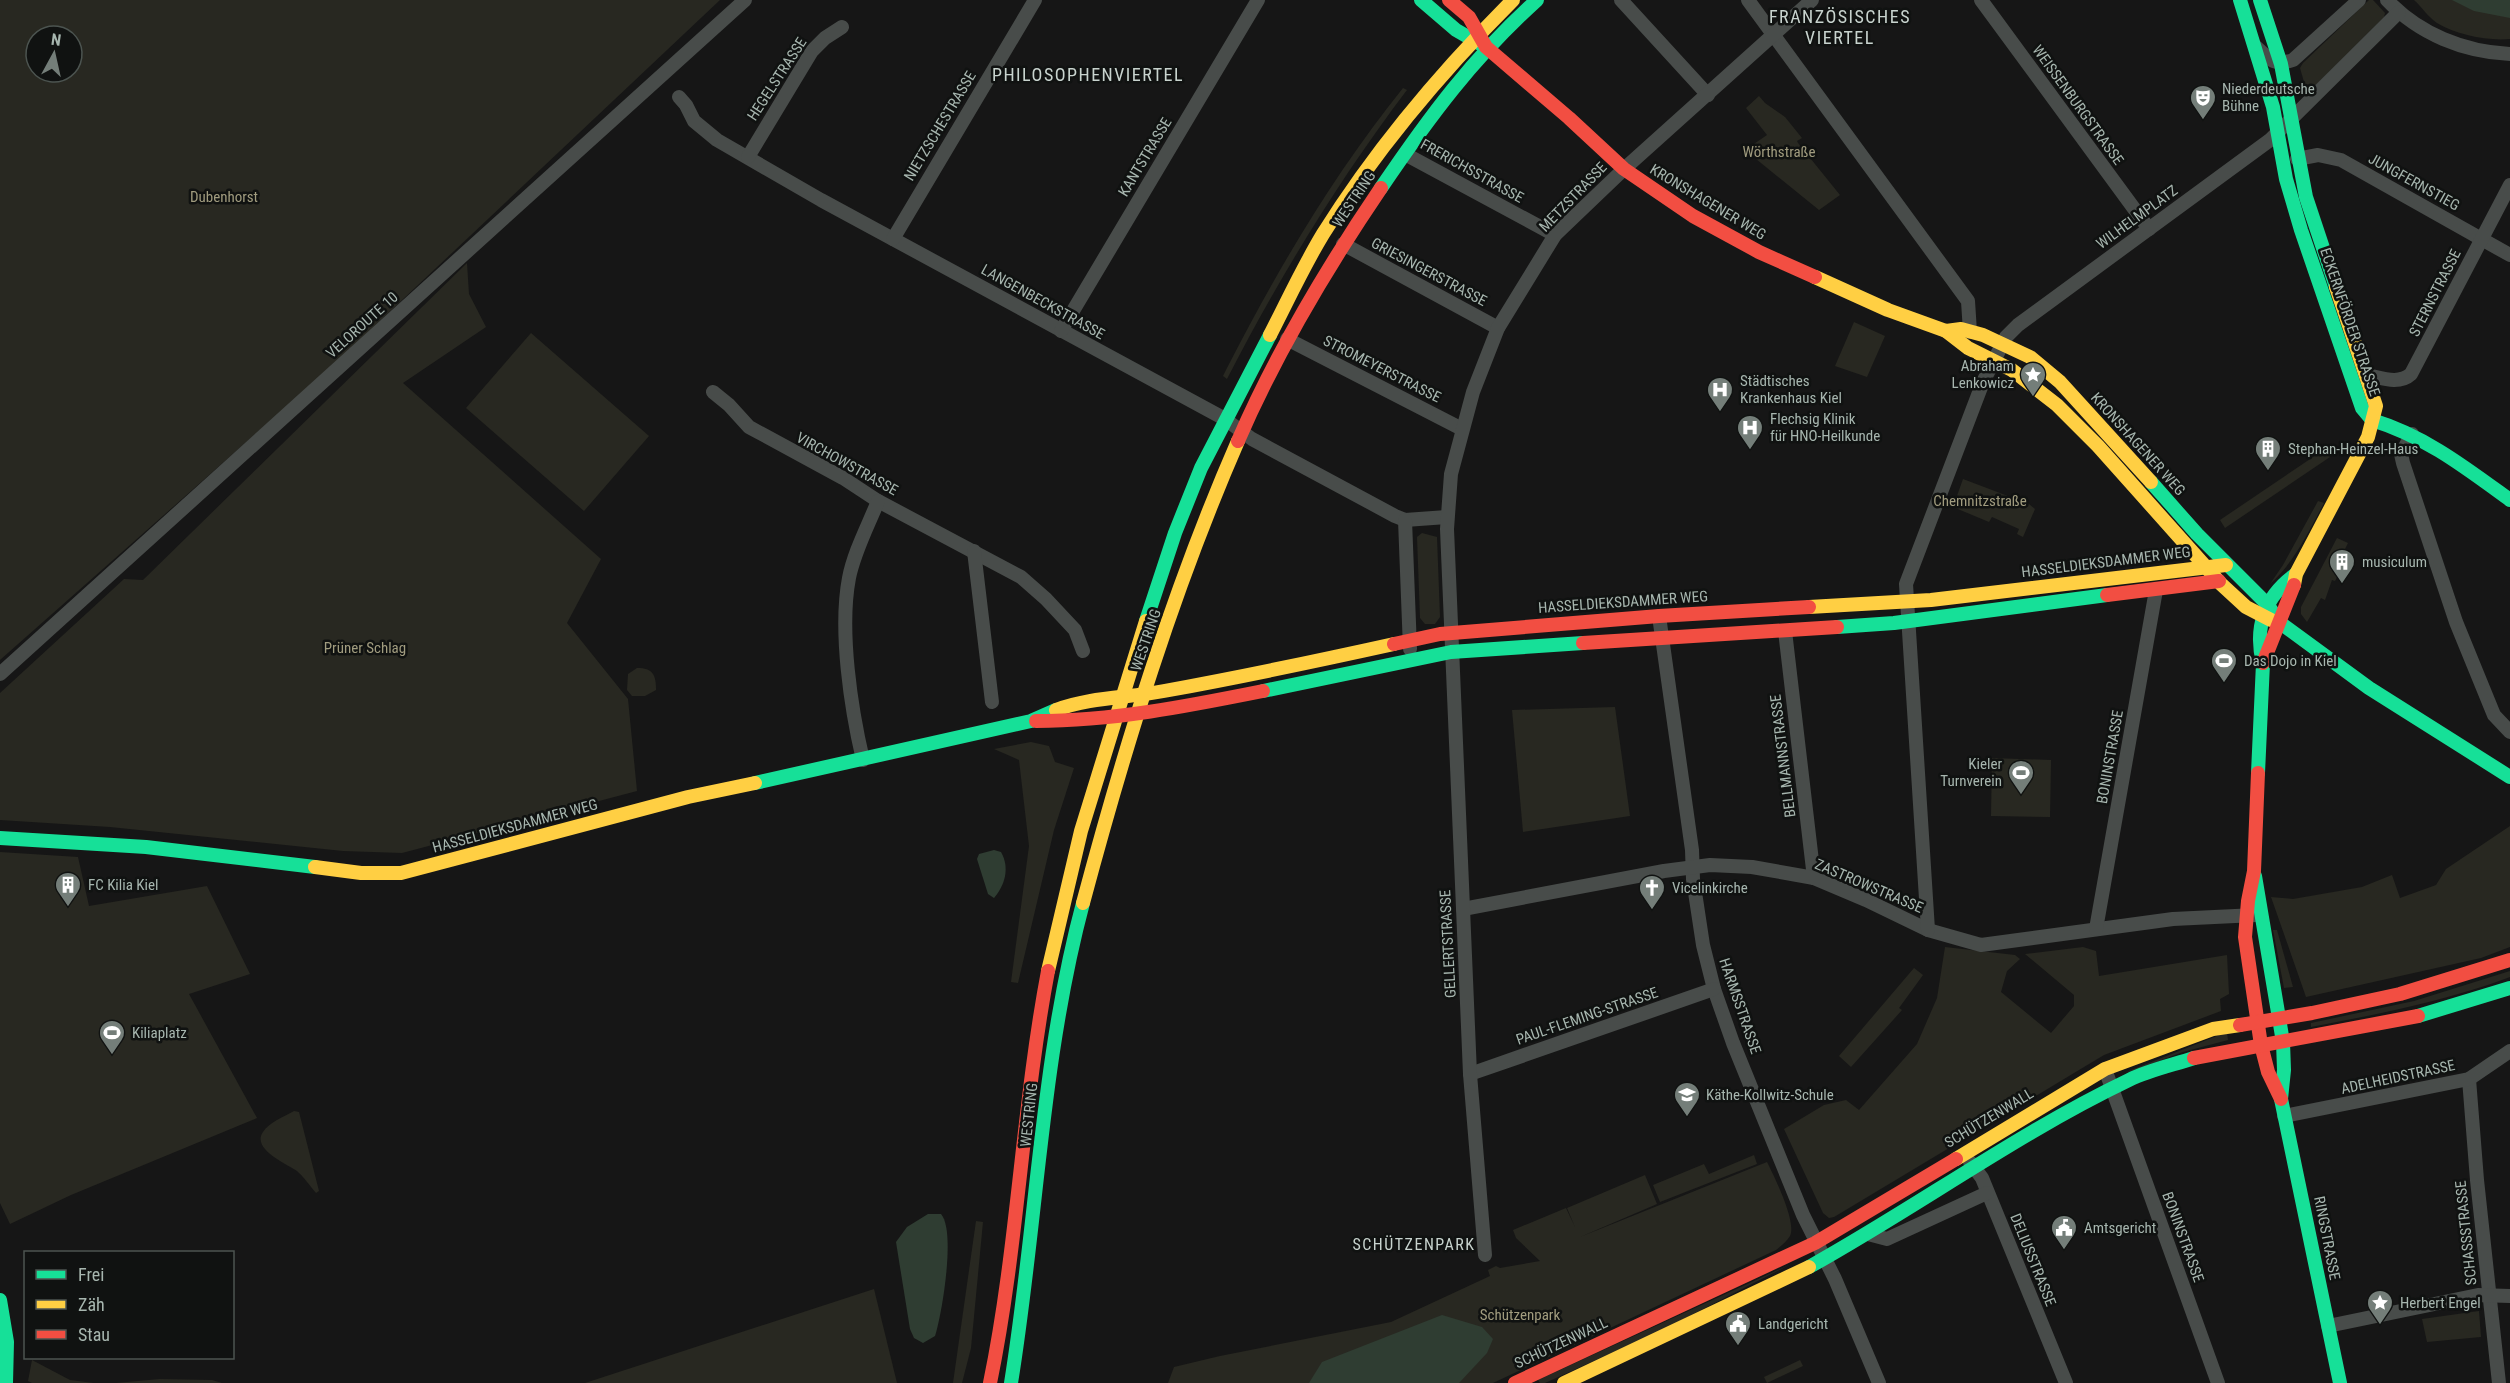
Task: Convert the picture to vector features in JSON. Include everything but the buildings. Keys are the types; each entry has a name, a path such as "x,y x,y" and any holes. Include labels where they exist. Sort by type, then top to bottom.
{"main road":[{"name":"KRONSHAGENER WEG","path":"1421,0 1475,37 1624,169 1693,216 1759,252 1888,310 1946,331 1961,329 2002,343 2030,357 2060,382 2265,611"},
{"name":"KRONSHAGENER WEG","path":"1449,0 1468,17 1475,37"},
{"name":"WESTRING","path":"990,1383 1012,1255 1025,1117 1043,1000 1064,898 1115,716 1178,527 1202,464 1323,235 1386,144 1475,37 1513,0"},
{"name":"WESTRING","path":"1011,1383 1022,1317 1050,1068 1060,1002 1076,929 1138,714 1209,508 1242,432 1287,339 1343,244 1467,69 1537,0"},
{"name":"ECKERNFÖRDER STRASSE","path":"2240,0 2273,107 2286,179 2301,230 2362,408 2372,420"},
{"name":"ECKERNFÖRDER STRASSE","path":"2260,0 2281,64 2303,158 2306,197 2376,406 2372,420"},
{"name":"KRONSHAGENER WEG","path":"1946,331 1955,342 1993,359 2030,382 2064,411 2219,581 2265,611 2378,694 2510,777"},
{"path":"2263,663 2272,648 2279,622 2295,588 2296,574 2364,445 2372,420 2412,434 2440,449 2510,500"},
{"name":"HASSELDIEKSDAMMER WEG","path":"0,838 146,847 361,873 401,873 688,797 1031,721 1073,704 1253,675 1451,632 1659,616 1907,601 2114,579 2203,566 2226,566"},
{"path":"2254,871 2263,663 2257,646 2265,611 2284,581 2296,574"},
{"name":"HASSELDIEKSDAMMER WEG","path":"1031,721 1058,722 1138,714 1451,652 1908,621 2219,581"},
{"name":"RINGSTRASSE","path":"2254,871 2283,1042 2284,1116 2340,1383"},
{"name":"RINGSTRASSE","path":"2254,871 2246,915 2245,937 2261,1045 2268,1072 2282,1099"},
{"name":"SCHÜTZENWALL","path":"1515,1383 1815,1243 2104,1069 2213,1029 2312,1013 2400,994 2510,960"},
{"path":"1564,1383 1773,1286 1823,1260 2042,1126 2131,1079 2195,1058 2419,1016 2510,988"},
{"path":"0,1300 7,1342 4,1383"},
{"path":"0,1362 16,1383"},
{"path":"0,1379 4,1383"}],"street":[{"name":"VELOROUTE 10","path":"0,674 745,0"},
{"name":"NIETZSCHESTRASSE","path":"893,238 1035,0"},
{"name":"KANTSTRASSE","path":"1061,331 1258,0"},
{"path":"1621,0 1708,95"},
{"path":"1748,0 1968,301 1970,332"},
{"name":"METZSTRASSE","path":"1451,632 1447,517 1451,474 1473,392 1498,328 1555,236 1624,169 1812,0"},
{"name":"WEISSENBURGSTRASSE","path":"1981,0 2149,229"},
{"path":"2255,46 2275,63 2281,64 2298,57 2359,0"},
{"path":"2387,0 2399,12 2431,34 2473,50 2510,54"},
{"name":"WILHELMPLATZ","path":"2002,343 2018,325 2278,133 2399,12"},
{"name":"HEGELSTRASSE","path":"748,157 812,51 825,38 842,27"},
{"name":"LANGENBECKSTRASSE","path":"679,97 700,128 748,157 1061,331 1225,419 1242,432 1405,520"},
{"name":"FRERICHSSTRASSE","path":"1405,154 1555,236"},
{"name":"JUNGFERNSTIEG","path":"2303,158 2328,156 2341,160 2510,255"},
{"name":"STERNSTRASSE","path":"2367,375 2393,380 2405,379 2411,374 2510,185"},
{"name":"GRIESINGERSTRASSE","path":"1343,244 1498,328"},
{"name":"STROMEYERSTRASSE","path":"1287,339 1462,429"},
{"path":"1928,930 1906,584 1970,413 2002,343"},
{"name":"VIRCHOWSTRASSE","path":"713,392 749,427 843,478 878,501 1022,577 1075,630 1083,651"},
{"path":"2412,434 2401,454 2403,463 2456,622 2494,715 2510,732"},
{"path":"863,760 854,715 846,645 847,591 858,548 878,501"},
{"path":"1412,659 1409,640 1405,520 1447,517"},
{"path":"974,551 992,702"},
{"name":"BONINSTRASSE","path":"2096,929 2156,590"},
{"name":"HARMSSTRASSE","path":"1659,616 1703,945 1714,989 1733,1043 1815,1243 1835,1279 1879,1383"},
{"name":"BELLMANNSTRASSE","path":"1785,631 1814,878"},
{"name":"GELLERTSTRASSE","path":"1451,632 1470,1074 1485,1255"},
{"name":"ZASTROWSTRASSE","path":"1462,909 1710,865 1752,867 1814,878 1928,930 1981,945 2173,919 2263,915"},
{"name":"PAUL-FLEMING-STRASSE","path":"1470,1074 1714,989"},
{"name":"ADELHEIDSTRASSE","path":"2284,1116 2469,1079 2510,1051"},
{"name":"BONINSTRASSE","path":"2104,1069 2218,1383"},
{"name":"SCHASSSTRASSE","path":"2469,1079 2499,1383"},
{"name":"DELIUSSTRASSE","path":"1964,1153 1987,1192 2066,1383"},
{"path":"1868,1234 1887,1239 1987,1192"},
{"path":"2328,1326 2478,1295 2510,1296"}],"green space":[{"name":"Dubenhorst","path":"0,0 720,0 329,369 0,660"},
{"path":"2369,0 2373,0 2385,13 2384,17 2310,91 2306,89 2300,68 2303,63"},
{"path":"2414,0 2510,0 2510,39 2482,38 2454,31 2434,21"},
{"path":"1403,88 1407,90 1357,159 1311,231 1267,304 1227,379 1223,376 1286,259 1353,154"},
{"name":"Wörthstraße","path":"1759,96 1785,117 1802,138 1797,141 1798,143 1840,195 1819,210 1745,150 1767,135 1746,108"},
{"name":"Prüner Schlag","path":"467,263 469,294 486,327 403,383 601,559 567,623 628,699 637,791 402,853 343,851 110,827 0,820 0,693 124,579 143,580"},
{"path":"1854,322 1885,336 1867,377 1835,366"},
{"path":"531,333 649,436 584,511 466,408"},
{"path":"2325,449 2330,457 2225,528 2220,520"},
{"name":"Chemnitzstraße","path":"1963,479 2029,504 2035,509 2023,537 2017,534 2019,529 1992,517 1989,522 1953,507"},
{"path":"2318,501 2324,503 2307,535 2294,557 2270,584 2283,565"},
{"path":"1422,533 1437,537 1440,617 1435,624 1425,624 1420,618 1417,537"},
{"path":"2337,538 2348,543 2335,569 2340,572 2335,581 2332,580 2325,600 2321,598 2307,622 2301,614 2301,607"},
{"path":"637,668 647,669 654,676 656,690 645,696 632,696 627,690 628,674"},
{"path":"1615,707 1630,816 1523,832 1512,710"},
{"path":"1031,742 1049,746 1055,762 1074,768 1054,830 1018,983 1011,982 1029,846 1019,760 994,749"},
{"path":"1992,758 2051,760 2050,817 1991,816"},
{"path":"2510,826 2510,947 2481,958 2306,997 2271,897 2293,899 2362,887 2392,875 2400,898 2436,885 2446,869"},
{"name":"Kiliaplatz","path":"0,852 78,857 89,906 207,886 250,974 189,994 257,1118 71,1195 10,1224 0,1203"},
{"path":"2273,930 2277,930 2293,987 2284,988"},
{"path":"1945,947 2015,955 2020,959 2007,971 2001,992 2051,1033 2074,1006 2074,995 2025,954 2083,947 2096,951 2099,976 2227,955 2229,994 2220,999 2221,1011 2104,1055 1829,1218 1823,1213 1784,1129 1824,1105 1846,1100 1859,1110 1917,1044 1937,998"},
{"path":"1914,968 1923,975 1899,1008 1902,1010 1851,1067 1839,1056"},
{"path":"2510,971 2510,977 2437,1000 2311,1027 2311,1023 2414,1001"},
{"path":"2227,1032 2228,1040 2183,1052 2126,1072"},
{"path":"294,1111 299,1112 319,1191 316,1193 297,1171 272,1155 262,1144 261,1138 265,1129"},
{"path":"1754,1155 1757,1164 1660,1202 1653,1185 1704,1164 1709,1174"},
{"name":"Schützenpark","path":"1767,1162 1788,1210 1791,1229 1789,1238 1776,1250 1493,1383 1168,1383 1174,1367 1391,1322 1490,1276 1488,1270 1496,1266 1500,1268 1540,1261 1516,1238 1513,1230 1566,1208 1575,1227 1567,1208 1645,1175 1657,1204 1580,1237"},
{"path":"976,1221 983,1222 971,1348 962,1383 953,1383"},
{"path":"1793,1263 1660,1331 1545,1383 1540,1383 1538,1380"},
{"path":"874,1289 897,1383 585,1383"},
{"path":"2479,1311 2481,1337 2427,1342 2422,1319"},
{"path":"32,1360 70,1380 94,1383 32,1383 28,1381"},
{"path":"1800,1360 1803,1366 1767,1383 1764,1377"},
{"path":"160,1379 212,1380 222,1383 116,1383"}],"shaded area":[{"path":"2452,0 2510,0 2510,18 2474,11"},
{"path":"994,850 1001,852 1006,870 1001,888 994,898 988,894 977,859 979,854"},
{"path":"928,1214 941,1214 945,1223 948,1254 944,1292 935,1336 923,1343 914,1338 910,1329 896,1242 907,1227"},
{"path":"1442,1315 1482,1327 1493,1339 1487,1353 1459,1383 1309,1383 1322,1362"}],"traffic: fast":[{"path":"1421,0 1456,30 1482,45"},
{"path":"1381,188 1472,66 1537,0"},
{"path":"2240,0 2273,107 2286,179 2301,230 2362,408 2372,420"},
{"path":"2260,0 2281,64 2306,197 2336,287"},
{"path":"1146,621 1175,533 1201,468 1270,335"},
{"path":"2372,420 2427,444 2510,500"},
{"path":"2151,482 2197,534 2268,605 2279,622 2369,688 2510,777"},
{"path":"2258,773 2263,663 2261,625 2264,613 2276,592 2296,574"},
{"path":"1837,627 1894,623 2107,595"},
{"path":"1263,691 1451,652 1583,643"},
{"path":"755,783 1031,721 1056,710"},
{"path":"0,838 146,847 315,867"},
{"path":"2255,876 2283,1042 2284,1070 2281,1099 2340,1383"},
{"path":"1011,1383 1049,1082 1069,962 1083,903"},
{"path":"2418,1016 2510,988"},
{"path":"1809,1267 2047,1123 2137,1076 2194,1058"},
{"path":"0,1300 7,1342 6,1383"}],"traffic: slow":[{"path":"1270,335 1316,246 1343,202 1411,112 1513,0"},
{"path":"1815,277 1888,310 1946,331 1961,329 1983,335 2030,357 2060,382 2151,482"},
{"path":"2294,585 2296,574 2368,437 2376,406 2336,287"},
{"path":"1946,331 1968,348 2012,370 2057,405 2098,446 2221,584 2246,607 2271,620"},
{"path":"1083,903 1133,727 1171,611 1238,441"},
{"path":"1809,607 1931,600 2226,565"},
{"path":"1048,971 1081,831 1146,621"},
{"path":"1056,710 1109,698 1222,680 1394,644"},
{"path":"315,867 361,873 401,873 688,797 755,783"},
{"path":"1956,1159 2105,1069 2213,1029 2240,1025"},
{"path":"1564,1383 1809,1267"}],"traffic: jam":[{"path":"1449,0 1469,17 1486,47 1624,169 1693,216 1759,252 1815,277"},
{"path":"1238,441 1269,375 1304,311 1381,188"},
{"path":"2107,595 2219,581"},
{"path":"2263,663 2294,585"},
{"path":"1394,644 1440,634 1659,616 1809,607"},
{"path":"1583,643 1837,627"},
{"path":"1036,721 1122,715 1263,691"},
{"path":"2258,773 2254,871 2248,901 2245,937 2261,1045 2268,1072 2281,1099"},
{"path":"2240,1025 2312,1013 2400,994 2510,960"},
{"path":"990,1383 1007,1281 1032,1074 1048,971"},
{"path":"2194,1058 2418,1016"},
{"path":"1515,1383 1815,1243 1956,1159"}],"place":[{"name":"Niederdeutsche Bühne","path":"2203,121"},
{"name":"Abraham Lenkowicz","path":"2033,398"},
{"name":"Städtisches Krankenhaus Kiel","path":"1720,413"},
{"name":"Flechsig Klinik für HNO-Heilkunde","path":"1750,451"},
{"name":"Stephan-Heinzel-Haus","path":"2268,472"},
{"name":"musiculum","path":"2342,585"},
{"name":"Das Dojo in Kiel","path":"2224,684"},
{"name":"Kieler Turnverein","path":"2021,796"},
{"name":"FC Kilia Kiel","path":"68,908"},
{"name":"Vicelinkirche","path":"1652,911"},
{"name":"Kiliaplatz","path":"112,1056"},
{"name":"Käthe-Kollwitz-Schule","path":"1687,1118"},
{"name":"Amtsgericht","path":"2064,1251"},
{"name":"Herbert Engel","path":"2380,1326"},
{"name":"Landgericht","path":"1738,1347"}],"district":[{"name":"FRANZÖSISCHES VIERTEL","path":"1840,26"},
{"name":"PHILOSOPHENVIERTEL","path":"1088,74"},
{"name":"SCHÜTZENPARK","path":"1414,1244"}]}
